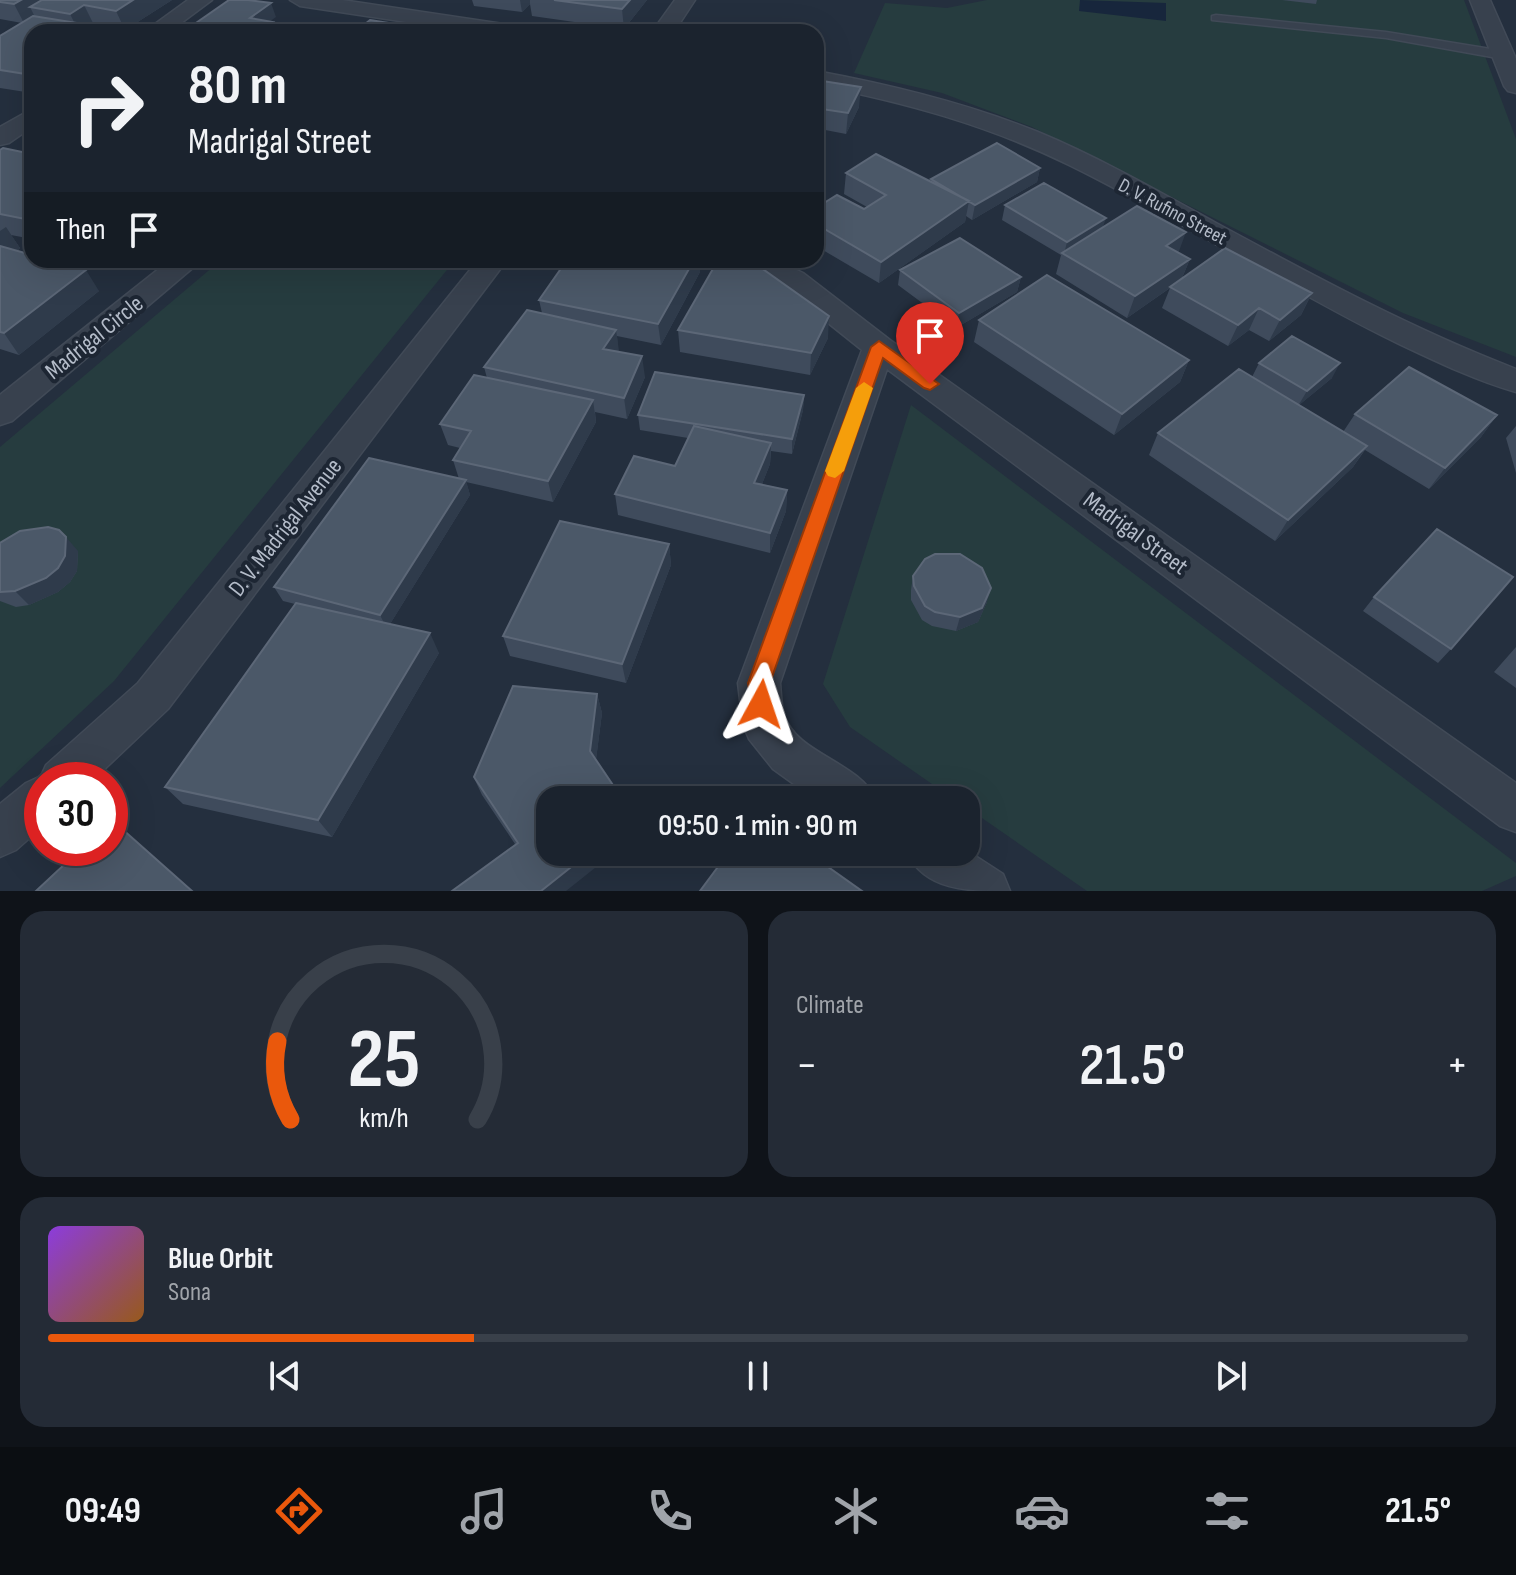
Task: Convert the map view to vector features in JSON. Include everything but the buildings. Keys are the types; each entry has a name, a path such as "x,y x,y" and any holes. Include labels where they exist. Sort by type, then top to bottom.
{"street":[{"path":"167,24 202,0"},
{"path":"300,0 462,24"},
{"path":"668,24 685,0"},
{"path":"1480,0 1516,86"},
{"name":"D. V. Rufino Street","path":"824,79 905,94 943,105 1062,152 1379,320 1461,361 1516,381"},
{"path":"0,138 24,122"},
{"name":"Madrigal Circle","path":"0,413 178,268"},
{"name":"D. V. Madrigal Avenue","path":"82,762 153,696 487,268"},
{"name":"Madrigal Street","path":"770,268 793,280 879,347 1516,810"},
{"path":"833,786 788,755 764,725 759,683 879,347"},
{"path":"0,834 24,813"},
{"path":"949,866 986,891"}],"lane":[{"path":"1216,18 1386,35 1503,55"}],"green space":[{"path":"987,0 1464,0 1516,139 1516,357 1403,313 1032,127 942,93 854,73 885,3 947,8"},
{"path":"212,268 449,268 114,681 28,762 24,762 0,788 0,447"},
{"path":"911,405 1516,863 1516,876 1482,891 1087,891 980,817 980,786 935,786 850,727 823,684"}],"water":[{"path":"1080,0 1166,3 1166,21 1079,11"}],"slow traffic":[{"path":"835,471 864,388"}],"route":[{"path":"761,704 759,683 879,347 930,384"}]}
